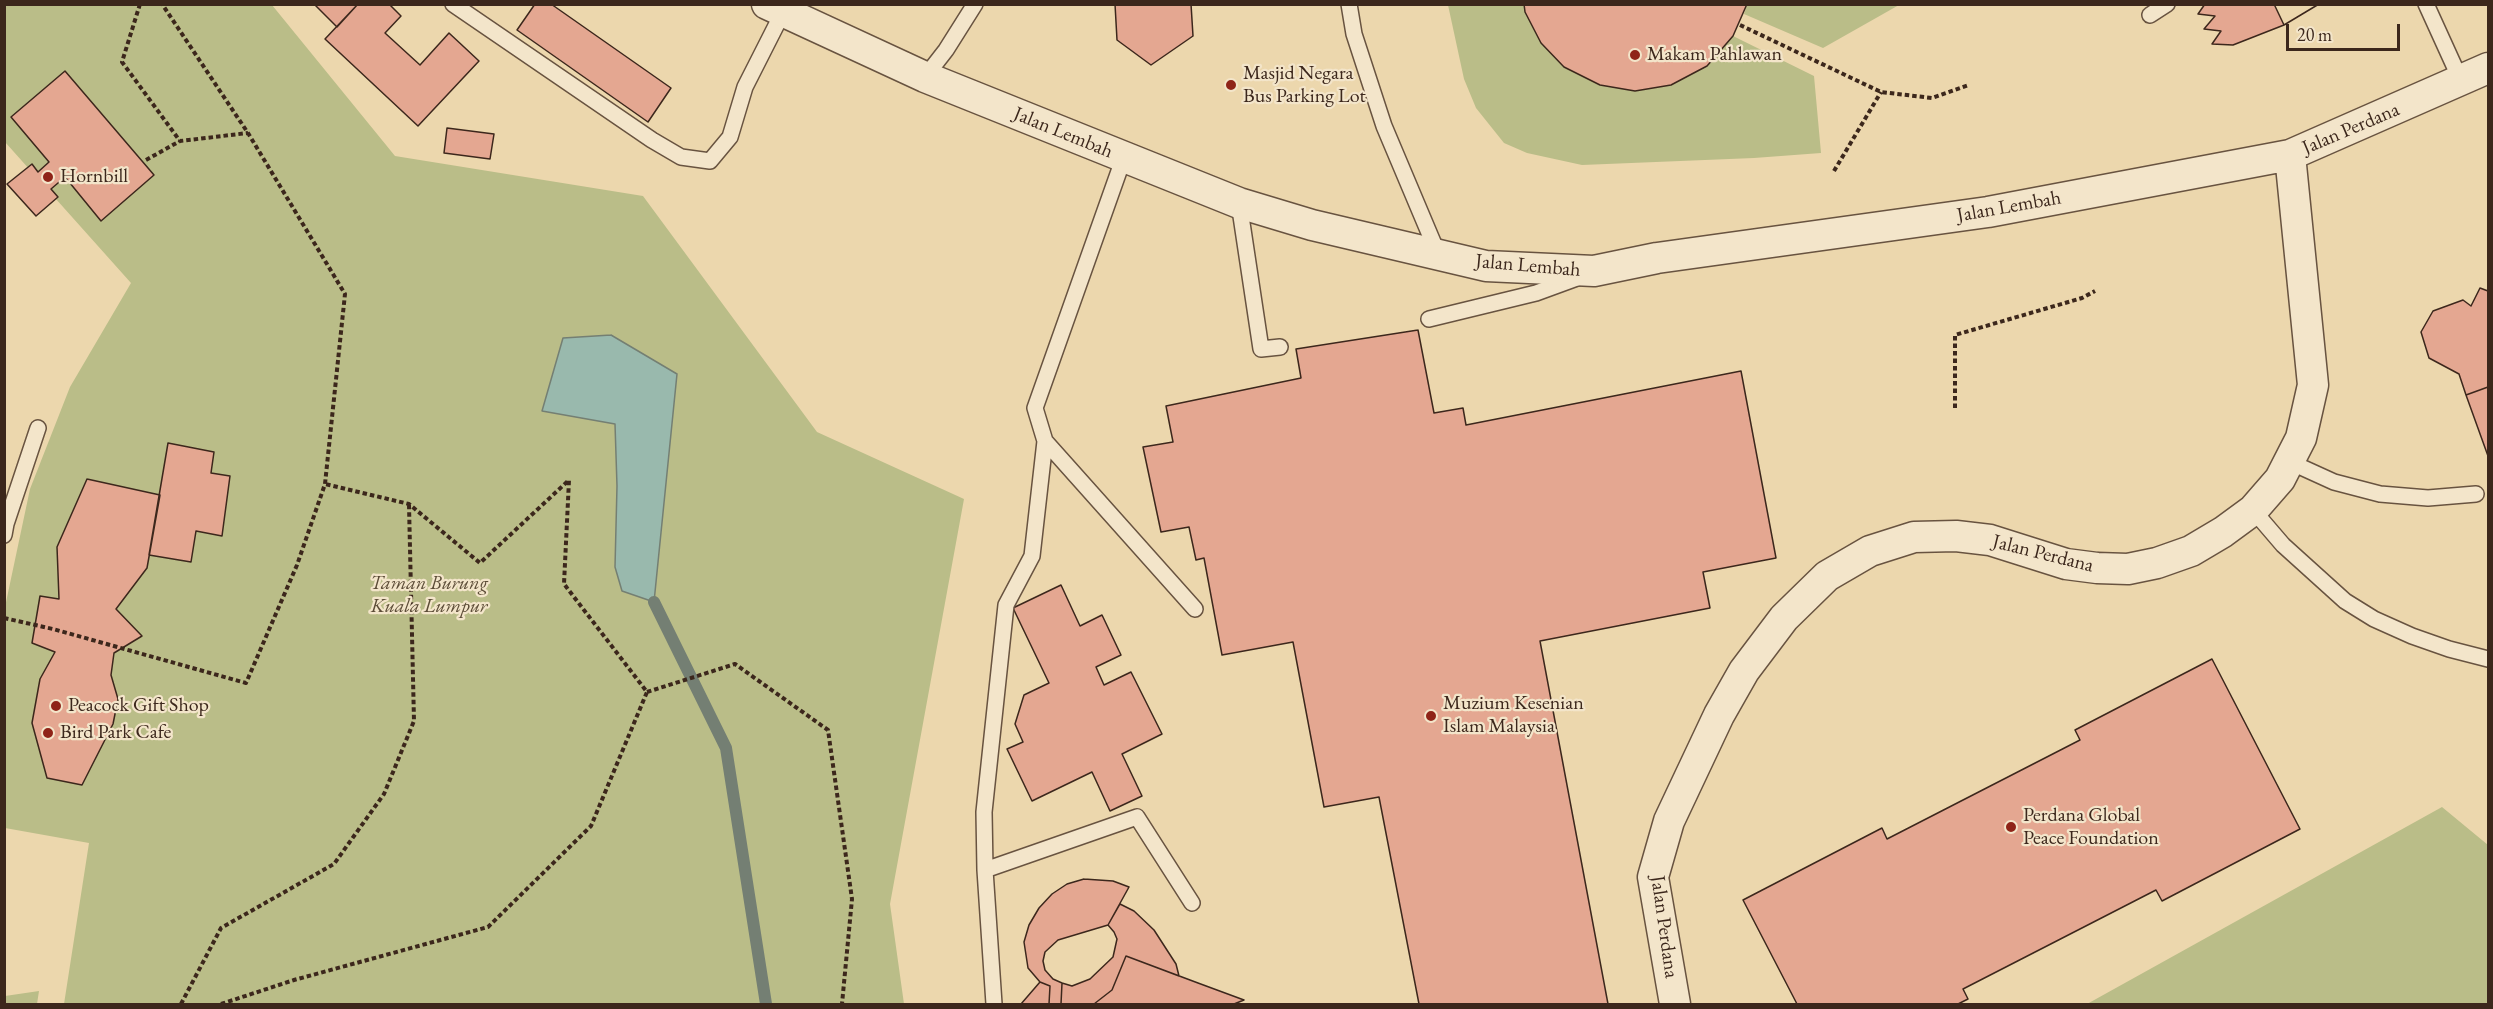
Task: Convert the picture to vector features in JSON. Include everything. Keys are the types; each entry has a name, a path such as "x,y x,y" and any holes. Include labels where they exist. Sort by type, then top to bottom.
{"street":[{"name":"Jalan Lembah","path":"775,8 925,77 1239,203 1312,225 1486,266 1594,271 1657,258 1988,212 2290,155"},
{"name":"Jalan Perdana","path":"1675,1005 1653,877 1669,821 1719,716 1744,671 1784,618 1827,576 1870,551 1914,537 1956,536 1990,540 2066,564 2128,569 2157,563 2191,551 2223,532 2253,510 2280,479 2290,462 2301,438 2313,385 2290,155 2488,68"}],"lane":[{"path":"453,4 662,146 681,157 710,161 730,137 745,87 775,8"},
{"path":"1349,4 1354,34 1384,126 1438,254"},
{"path":"2150,15 2167,4"},
{"path":"2426,4 2461,81"},
{"path":"925,77 946,50 974,5"},
{"path":"994,1005 985,870 984,812 1006,605 1032,556 1045,441 1035,408 1124,157"},
{"path":"1239,203 1261,349 1280,347"},
{"path":"1429,319 1536,293 1594,271"},
{"path":"4,535 38,428"},
{"path":"1045,441 1195,609"},
{"path":"2290,462 2334,482 2380,494 2428,498 2476,494"},
{"path":"2253,510 2283,545 2344,601 2374,619 2412,636 2488,659"},
{"path":"985,870 1137,817 1192,903"}],"path":[{"path":"140,4 122,62 180,141"},
{"path":"4,618 53,629 246,683 297,565 325,484 345,294 248,133 162,4"},
{"path":"1740,25 1881,92 1932,98 1969,85"},
{"path":"1834,171 1881,92"},
{"path":"146,160 180,141 248,133"},
{"path":"1955,408 1955,335 2082,298 2095,291"},
{"path":"325,484 409,504 480,563 569,480 564,584 647,692"},
{"path":"180,1005 221,928 334,864 384,794 414,721 409,504"},
{"path":"221,1005 294,980 488,927 591,826 647,692 735,664 828,730 852,899 842,1005"}],"green space":[{"name":"Taman Burung Kuala Lumpur","path":"5,5 272,5 395,156 643,196 817,432 964,499 890,904 904,1004 64,1004 89,843 5,828 5,607 30,489 70,387 131,283 5,142"},
{"path":"1448,5 1524,5 1564,67 1600,85 1635,91 1671,85 1706,66 1733,36 1814,76 1821,153 1582,165 1527,153 1504,143 1476,108 1464,79"},
{"path":"1747,5 1899,5 1823,48 1744,14"},
{"path":"2442,807 2488,845 2488,1004 2087,1004"},
{"path":"39,991 37,1004 5,1004 5,996"}],"shaded area":[{"path":"611,335 677,374 654,602 622,591 615,567 617,486 615,424 542,411 563,338"}],"building":[{"path":"314,4 358,4 337,27"},
{"path":"358,4 389,4 401,16 385,33 420,65 449,33 479,61 418,126 325,39"},
{"path":"535,4 551,4 671,88 648,122 517,30"},
{"path":"1115,4 1191,4 1193,36 1151,65 1117,40"},
{"name":"Makam Pahlawan","path":"1524,4 1747,4 1733,36 1707,66 1671,85 1635,91 1600,85 1564,67 1541,43 1525,12"},
{"path":"2205,4 2319,4 2284,25 2233,45 2212,44 2221,31 2204,29 2215,16 2198,14"},
{"path":"2274,4 2319,4 2284,25"},
{"path":"65,71 154,175 101,221 65,177 51,189 58,197 36,216 7,184 32,164 38,172 49,162 11,117"},
{"path":"447,128 494,134 490,159 444,153"},
{"path":"2480,288 2488,291 2488,387 2466,395 2459,374 2429,358 2421,332 2433,311 2463,300 2471,306"},
{"name":"Muzium Kesenian Islam Malaysia","path":"1418,330 1434,413 1463,408 1466,425 1741,371 1776,558 1703,572 1710,608 1540,641 1608,1004 1419,1004 1379,797 1324,807 1293,642 1222,655 1204,558 1196,560 1189,527 1161,532 1143,447 1173,442 1166,406 1301,378 1296,349"},
{"path":"2488,387 2488,456 2466,395"},
{"path":"168,443 214,452 211,473 230,476 222,536 196,531 191,562 149,555"},
{"path":"87,479 160,495 147,568 116,609 142,636 114,653 111,675 118,699 113,724 82,785 47,778 32,723 40,679 55,652 32,643 40,596 59,599 57,547"},
{"path":"1061,585 1080,626 1102,615 1121,655 1096,667 1104,685 1131,672 1162,734 1122,754 1142,796 1110,811 1092,772 1032,801 1007,749 1023,742 1015,724 1024,695 1049,683 1013,608"},
{"path":"2212,659 2300,829 2162,901 2156,890 1963,989 1968,999 1958,1004 1797,1004 1743,900 1882,828 1887,839 2080,740 2075,730"},
{"path":"1084,879 1113,881 1129,887 1108,925 1058,940 1045,952 1043,961 1045,970 1053,979 1062,983 1061,1004 1049,1004 1050,986 1040,982 1028,968 1024,942 1029,925 1039,908 1052,894 1067,884"},
{"path":"1120,904 1134,911 1154,930 1176,964 1179,976 1126,956 1112,990 1094,1004 1061,1004 1062,983 1072,986 1090,979 1113,957 1117,939 1108,925"},
{"path":"1126,956 1244,1000 1234,1004 1094,1004 1112,990"},
{"path":"1040,982 1050,986 1049,1004 1021,1004"}],"waterway":[{"path":"654,602 726,748 766,1004"}],"place":[{"name":"Makam Pahlawan","path":"1635,55"},
{"name":"Masjid Negara Bus Parking Lot","path":"1231,85"},
{"name":"Hornbill","path":"48,177"},
{"name":"Peacock Gift Shop","path":"56,706"},
{"name":"Muzium Kesenian Islam Malaysia","path":"1431,716"},
{"name":"Bird Park Cafe","path":"48,733"},
{"name":"Perdana Global Peace Foundation","path":"2011,827"}]}
